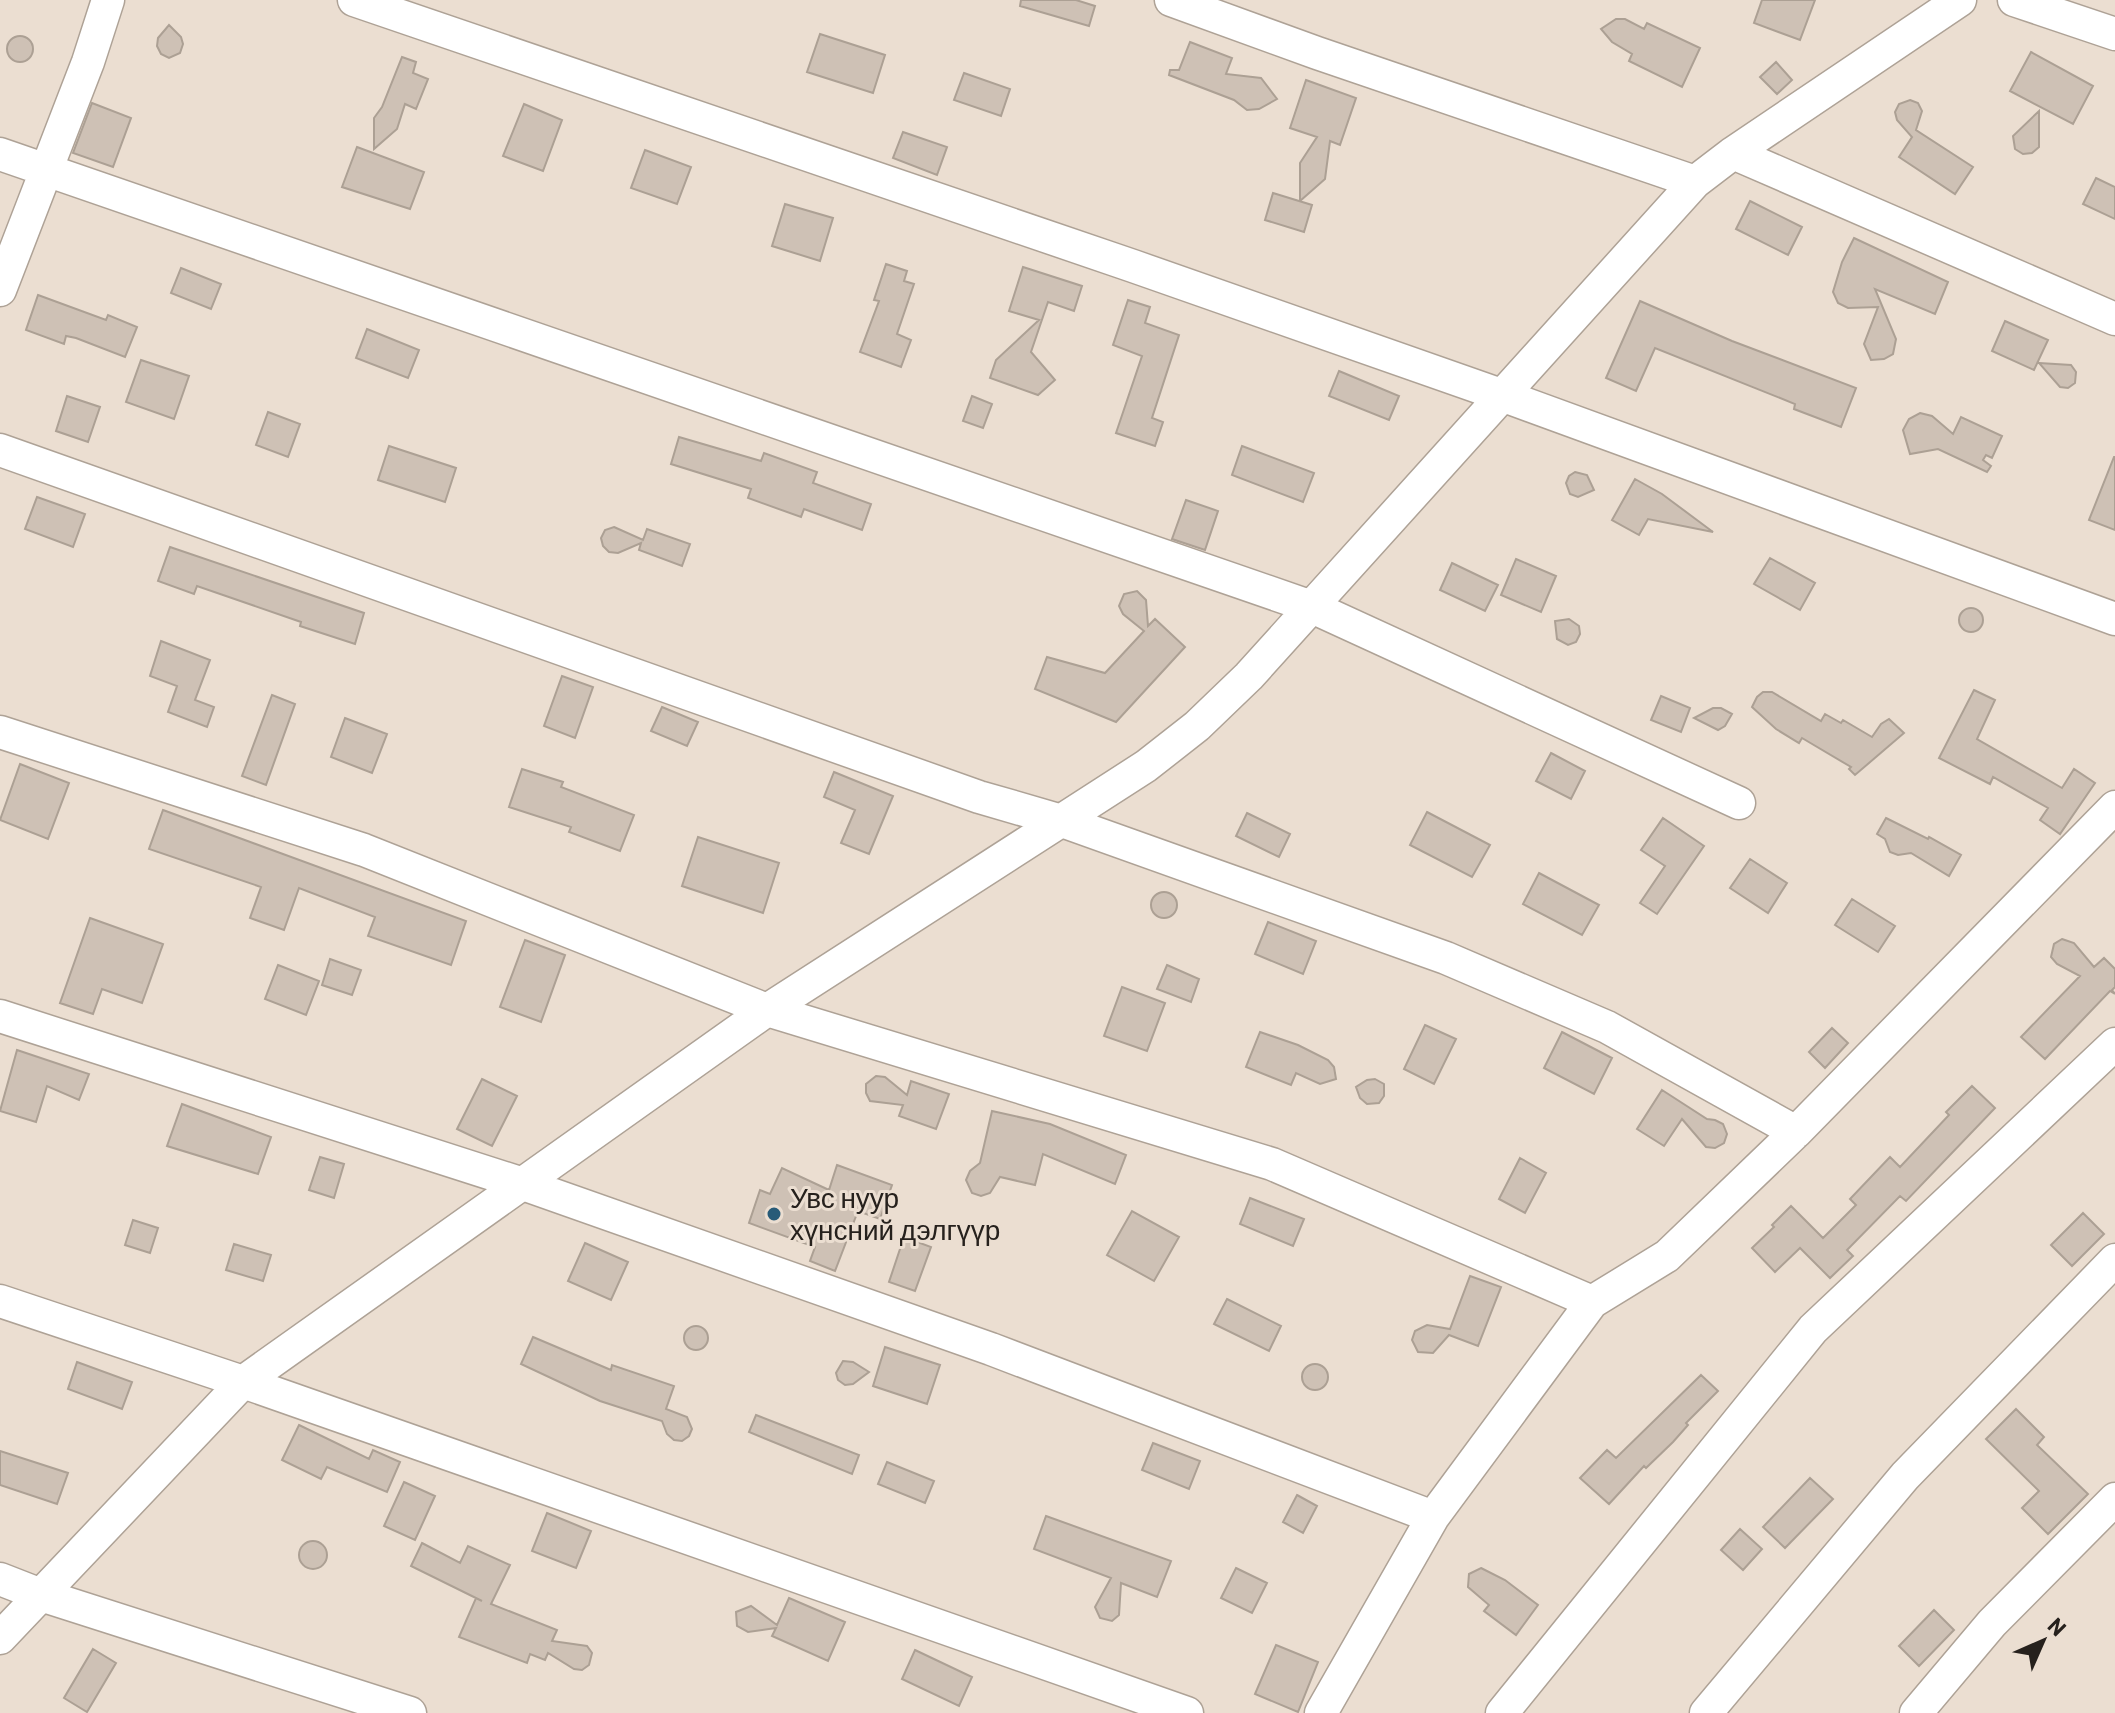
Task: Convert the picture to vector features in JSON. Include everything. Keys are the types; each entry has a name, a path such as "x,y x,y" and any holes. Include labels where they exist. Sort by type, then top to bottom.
{"street":[{"path":"0,290 88,62 108,0"},
{"path":"354,0 1118,260 1504,396 2115,619"},
{"path":"1171,0 1695,182"},
{"path":"0,1638 243,1382 767,1010 1146,766 1197,726 1249,676 1695,182 1960,0"},
{"path":"2014,0 2115,34"},
{"path":"1733,153 2115,319"},
{"path":"0,154 1312,607 1739,803"},
{"path":"0,450 979,797 1062,821 1446,958 1607,1027 1796,1132"},
{"path":"0,732 364,850 767,1010 1272,1164 1592,1302"},
{"path":"1321,1713 1433,1517 1592,1302 1667,1256 1796,1132 2115,807"},
{"path":"0,1016 520,1183 991,1349 1433,1517"},
{"path":"1502,1713 1813,1329 2115,1044"},
{"path":"1706,1713 1905,1476 2115,1260"},
{"path":"0,1301 243,1382 1187,1713"},
{"path":"1916,1713 1992,1623 2115,1499"},
{"path":"0,1579 41,1595 410,1713"}],"building":[{"path":"1021,0 1076,0 1095,6 1089,26 1020,6"},
{"path":"1762,0 1815,0 1800,40 1754,23"},
{"path":"1616,19 1625,19 1644,29 1647,23 1700,48 1682,87 1629,61 1632,54 1612,42 1601,29"},
{"path":"169,25 181,37 183,44 180,53 169,58 161,54 157,46 158,38"},
{"path":"820,34 885,55 873,93 807,72"},
{"path":"20,36 29,40 33,49 29,58 20,62 11,58 7,49 11,40"},
{"path":"1190,42 1232,58 1226,74 1261,78 1277,99 1259,109 1247,110 1234,100 1169,75 1170,70 1179,70"},
{"path":"2031,52 2093,86 2073,124 2010,91"},
{"path":"402,57 416,62 413,73 428,79 416,109 405,104 397,129 374,149 374,118 382,107"},
{"path":"1776,62 1792,80 1777,94 1760,77"},
{"path":"964,73 1010,89 1001,116 954,100"},
{"path":"1306,80 1356,98 1340,145 1330,141 1325,179 1300,201 1300,163 1317,137 1290,128"},
{"path":"1910,100 1918,103 1922,111 1916,130 1973,167 1955,194 1899,157 1912,137 1897,120 1895,112 1899,104"},
{"path":"92,103 131,118 113,167 73,153"},
{"path":"524,104 562,120 543,171 503,156"},
{"path":"2039,111 2039,147 2032,153 2023,154 2015,149 2013,136"},
{"path":"903,132 947,147 937,175 893,158"},
{"path":"357,147 424,172 410,209 342,187"},
{"path":"645,150 691,167 677,204 631,188"},
{"path":"2096,178 2115,187 2115,219 2083,204"},
{"path":"1273,193 1312,205 1304,232 1265,220"},
{"path":"1750,201 1802,227 1788,255 1736,229"},
{"path":"785,204 833,218 820,261 772,246"},
{"path":"1854,238 1948,282 1935,314 1875,289 1896,339 1893,354 1884,359 1871,360 1864,344 1878,307 1848,308 1838,303 1833,292 1842,262"},
{"path":"886,264 907,271 904,281 914,284 897,334 911,340 901,367 860,352 879,301 874,300"},
{"path":"1023,267 1082,286 1074,311 1048,302 1031,352 1055,380 1038,395 990,378 996,360 1039,320 1009,311"},
{"path":"181,268 221,284 211,309 171,293"},
{"path":"38,295 106,320 108,315 137,327 125,357 76,338 66,336 64,344 26,330"},
{"path":"1128,300 1150,307 1145,323 1179,335 1152,418 1163,422 1155,446 1116,433 1142,356 1113,345"},
{"path":"1640,301 1732,341 1856,388 1841,427 1794,409 1795,404 1655,348 1636,391 1606,378"},
{"path":"2005,321 2048,340 2034,370 1992,351"},
{"path":"367,329 419,350 408,378 356,358"},
{"path":"141,360 189,376 174,419 126,402"},
{"path":"2039,363 2071,365 2076,372 2075,383 2068,388 2060,387"},
{"path":"1339,371 1399,396 1389,420 1329,396"},
{"path":"67,396 100,407 88,442 56,431"},
{"path":"972,396 992,404 983,428 963,421"},
{"path":"268,412 300,424 288,457 256,445"},
{"path":"1920,413 1932,416 1953,434 1961,417 2002,436 1992,458 1986,455 1983,460 1991,466 1987,472 1938,449 1910,454 1903,430 1909,419"},
{"path":"679,437 761,461 764,453 817,472 813,483 871,504 862,530 804,509 801,517 748,498 751,489 671,464"},
{"path":"389,446 456,468 445,502 378,480"},
{"path":"1242,446 1314,473 1303,502 1232,475"},
{"path":"2115,457 2115,530 2089,520"},
{"path":"1575,472 1587,475 1594,490 1578,497 1570,494 1566,483"},
{"path":"1635,479 1662,494 1713,532 1648,519 1639,535 1612,520"},
{"path":"37,497 85,514 73,547 25,529"},
{"path":"1186,500 1218,511 1205,550 1172,539"},
{"path":"614,527 643,540 647,529 690,544 682,566 639,550 641,543 618,553 609,552 601,538 605,530"},
{"path":"170,547 364,613 355,644 197,586 194,594 158,581"},
{"path":"1770,558 1815,583 1800,610 1754,584"},
{"path":"1516,559 1556,576 1541,612 1501,595"},
{"path":"1452,563 1498,585 1485,611 1440,590"},
{"path":"1137,591 1146,600 1148,626 1155,619 1185,647 1116,722 1035,689 1047,657 1105,673 1144,631 1123,614 1119,606 1124,594"},
{"path":"1971,608 1980,611 1983,620 1980,629 1971,632 1962,629 1959,620 1962,611"},
{"path":"1569,619 1579,626 1580,634 1576,642 1568,645 1557,639 1555,621"},
{"path":"161,641 210,660 195,700 214,707 207,727 168,712 177,686 150,676"},
{"path":"562,676 593,687 575,738 544,726"},
{"path":"1974,690 1995,700 1977,739 2062,788 2074,769 2095,783 2060,834 2040,820 2048,808 1993,777 1990,784 1939,758"},
{"path":"1763,692 1772,692 1821,721 1825,714 1841,723 1843,720 1872,737 1889,719 1904,733 1855,775 1849,769 1851,767 1802,738 1799,743 1776,729 1752,707"},
{"path":"272,695 295,704 266,785 242,776"},
{"path":"1661,696 1690,708 1681,732 1651,720"},
{"path":"662,707 698,722 687,746 651,731"},
{"path":"1713,708 1721,708 1732,714 1725,726 1718,730 1694,718"},
{"path":"345,718 387,734 372,773 331,757"},
{"path":"1551,753 1585,771 1571,799 1536,781"},
{"path":"20,764 69,783 48,839 0,820"},
{"path":"522,769 563,782 561,787 634,815 620,851 569,832 571,827 509,807"},
{"path":"834,772 893,796 869,854 841,843 855,810 824,797"},
{"path":"163,810 466,921 451,965 368,936 375,917 299,888 284,930 250,918 261,887 149,849"},
{"path":"1427,812 1490,845 1472,877 1410,845"},
{"path":"1247,813 1290,834 1279,857 1236,836"},
{"path":"1663,818 1704,846 1657,914 1640,903 1665,866 1641,850"},
{"path":"1886,818 1961,855 1949,876 1911,853 1898,855 1890,852 1885,839 1877,834"},
{"path":"698,837 779,863 763,913 682,886"},
{"path":"1750,859 1787,883 1768,913 1730,888"},
{"path":"1539,873 1599,905 1582,935 1523,904"},
{"path":"1164,892 1173,896 1177,905 1173,914 1164,918 1155,914 1151,905 1155,896"},
{"path":"1852,899 1895,926 1878,952 1835,925"},
{"path":"90,918 163,944 142,1003 102,989 93,1014 60,1003"},
{"path":"1268,922 1316,941 1303,974 1255,954"},
{"path":"2062,939 2074,943 2094,967 2104,958 2115,969 2115,987 2112,990 2115,994 2110,991 2045,1059 2021,1037 2080,976 2057,964 2051,957 2054,944"},
{"path":"525,940 565,955 541,1022 500,1007"},
{"path":"330,959 361,970 352,995 322,985"},
{"path":"278,965 319,981 306,1015 265,999"},
{"path":"1167,965 1199,979 1191,1002 1157,989"},
{"path":"1122,987 1165,1003 1147,1051 1104,1036"},
{"path":"1425,1025 1456,1039 1434,1084 1404,1069"},
{"path":"1832,1028 1848,1043 1825,1068 1809,1052"},
{"path":"1260,1032 1298,1045 1328,1060 1334,1067 1336,1079 1320,1084 1296,1073 1291,1085 1246,1067"},
{"path":"1562,1032 1612,1058 1594,1094 1544,1068"},
{"path":"17,1050 89,1074 79,1100 47,1086 36,1122 0,1111"},
{"path":"876,1076 885,1077 907,1095 911,1081 949,1094 936,1129 899,1116 903,1105 870,1101 866,1084"},
{"path":"482,1079 517,1096 492,1146 457,1129"},
{"path":"1375,1079 1384,1084 1384,1096 1379,1103 1367,1104 1360,1098 1356,1087"},
{"path":"1972,1086 1995,1108 1906,1201 1900,1196 1847,1250 1853,1256 1830,1278 1800,1248 1775,1272 1752,1248 1791,1206 1823,1238 1856,1205 1850,1199 1890,1157 1900,1167"},
{"path":"1662,1090 1707,1119 1723,1124 1727,1134 1724,1143 1715,1148 1706,1147 1682,1119 1664,1146 1637,1129"},
{"path":"182,1104 271,1137 258,1174 167,1146"},
{"path":"992,1111 1050,1124 1126,1155 1115,1184 1043,1154 1035,1185 1000,1177 990,1193 981,1196 972,1193 966,1180 970,1171 980,1163"},
{"path":"320,1157 344,1164 334,1198 309,1190"},
{"path":"1520,1158 1546,1173 1525,1213 1499,1199"},
{"path":"837,1165 892,1185 880,1219 858,1211 835,1271 810,1261 815,1247 749,1223 760,1190 770,1194 782,1168 829,1190"},
{"path":"1250,1198 1304,1219 1293,1246 1240,1224"},
{"path":"1132,1211 1179,1237 1154,1281 1107,1255"},
{"path":"2083,1213 2104,1234 2072,1266 2051,1245"},
{"path":"133,1220 158,1228 150,1253 125,1245"},
{"path":"904,1237 931,1247 915,1291 889,1282"},
{"path":"585,1243 628,1262 611,1300 568,1281"},
{"path":"234,1244 271,1255 263,1281 226,1270"},
{"path":"1470,1276 1501,1287 1478,1346 1449,1335 1433,1353 1418,1352 1412,1340 1415,1331 1427,1325 1450,1329"},
{"path":"1227,1299 1281,1326 1269,1351 1214,1324"},
{"path":"696,1326 705,1329 708,1338 705,1347 696,1350 687,1347 684,1338 687,1329"},
{"path":"533,1337 611,1370 612,1365 674,1386 666,1409 687,1417 692,1429 689,1436 682,1441 674,1440 667,1434 662,1421 600,1401 521,1364"},
{"path":"885,1347 940,1365 927,1404 873,1386"},
{"path":"843,1361 853,1362 869,1372 853,1384 845,1385 838,1380 836,1373"},
{"path":"77,1362 132,1382 122,1409 68,1389"},
{"path":"1315,1364 1324,1368 1328,1377 1324,1386 1315,1390 1306,1386 1302,1377 1306,1368"},
{"path":"1701,1375 1718,1391 1686,1423 1688,1425 1673,1442 1646,1468 1644,1466 1609,1504 1580,1478 1607,1450 1616,1458"},
{"path":"2016,1409 2044,1437 2037,1445 2088,1494 2048,1534 2022,1508 2039,1491 1986,1439"},
{"path":"756,1415 859,1455 852,1474 749,1432"},
{"path":"299,1425 369,1459 373,1450 400,1462 387,1492 327,1467 321,1479 282,1460"},
{"path":"1153,1443 1200,1461 1189,1489 1142,1470"},
{"path":"0,1451 68,1473 57,1504 0,1485"},
{"path":"887,1462 934,1481 925,1503 878,1484"},
{"path":"1810,1478 1833,1499 1785,1548 1763,1527"},
{"path":"404,1482 435,1496 415,1540 384,1526"},
{"path":"1297,1495 1317,1506 1303,1533 1283,1522"},
{"path":"547,1513 591,1531 576,1568 532,1551"},
{"path":"1046,1516 1171,1561 1157,1597 1121,1583 1119,1615 1112,1621 1100,1618 1095,1607 1111,1578 1034,1549"},
{"path":"1740,1529 1762,1549 1743,1570 1721,1550"},
{"path":"313,1541 323,1545 327,1555 323,1565 313,1569 303,1565 299,1555 303,1545"},
{"path":"422,1543 460,1563 468,1546 510,1565 491,1604 557,1630 552,1641 587,1646 592,1653 589,1665 582,1670 574,1669 548,1653 545,1660 530,1654 527,1663 459,1637 476,1598 411,1566"},
{"path":"1236,1568 1267,1583 1252,1613 1221,1598"},
{"path":"1481,1568 1505,1580 1538,1605 1516,1635 1484,1611 1489,1605 1468,1587 1469,1574"},
{"path":"789,1598 845,1622 828,1661 772,1636 776,1628 748,1632 737,1626 736,1612 751,1606 777,1625"},
{"path":"1934,1610 1954,1630 1919,1666 1899,1646"},
{"path":"1276,1645 1318,1662 1298,1712 1255,1694"},
{"path":"93,1649 116,1663 87,1712 64,1698"},
{"path":"915,1650 972,1677 959,1706 902,1679"}],"place":[{"name":"Увс нуур хүнсний дэлгүүр","path":"774,1214"}]}
